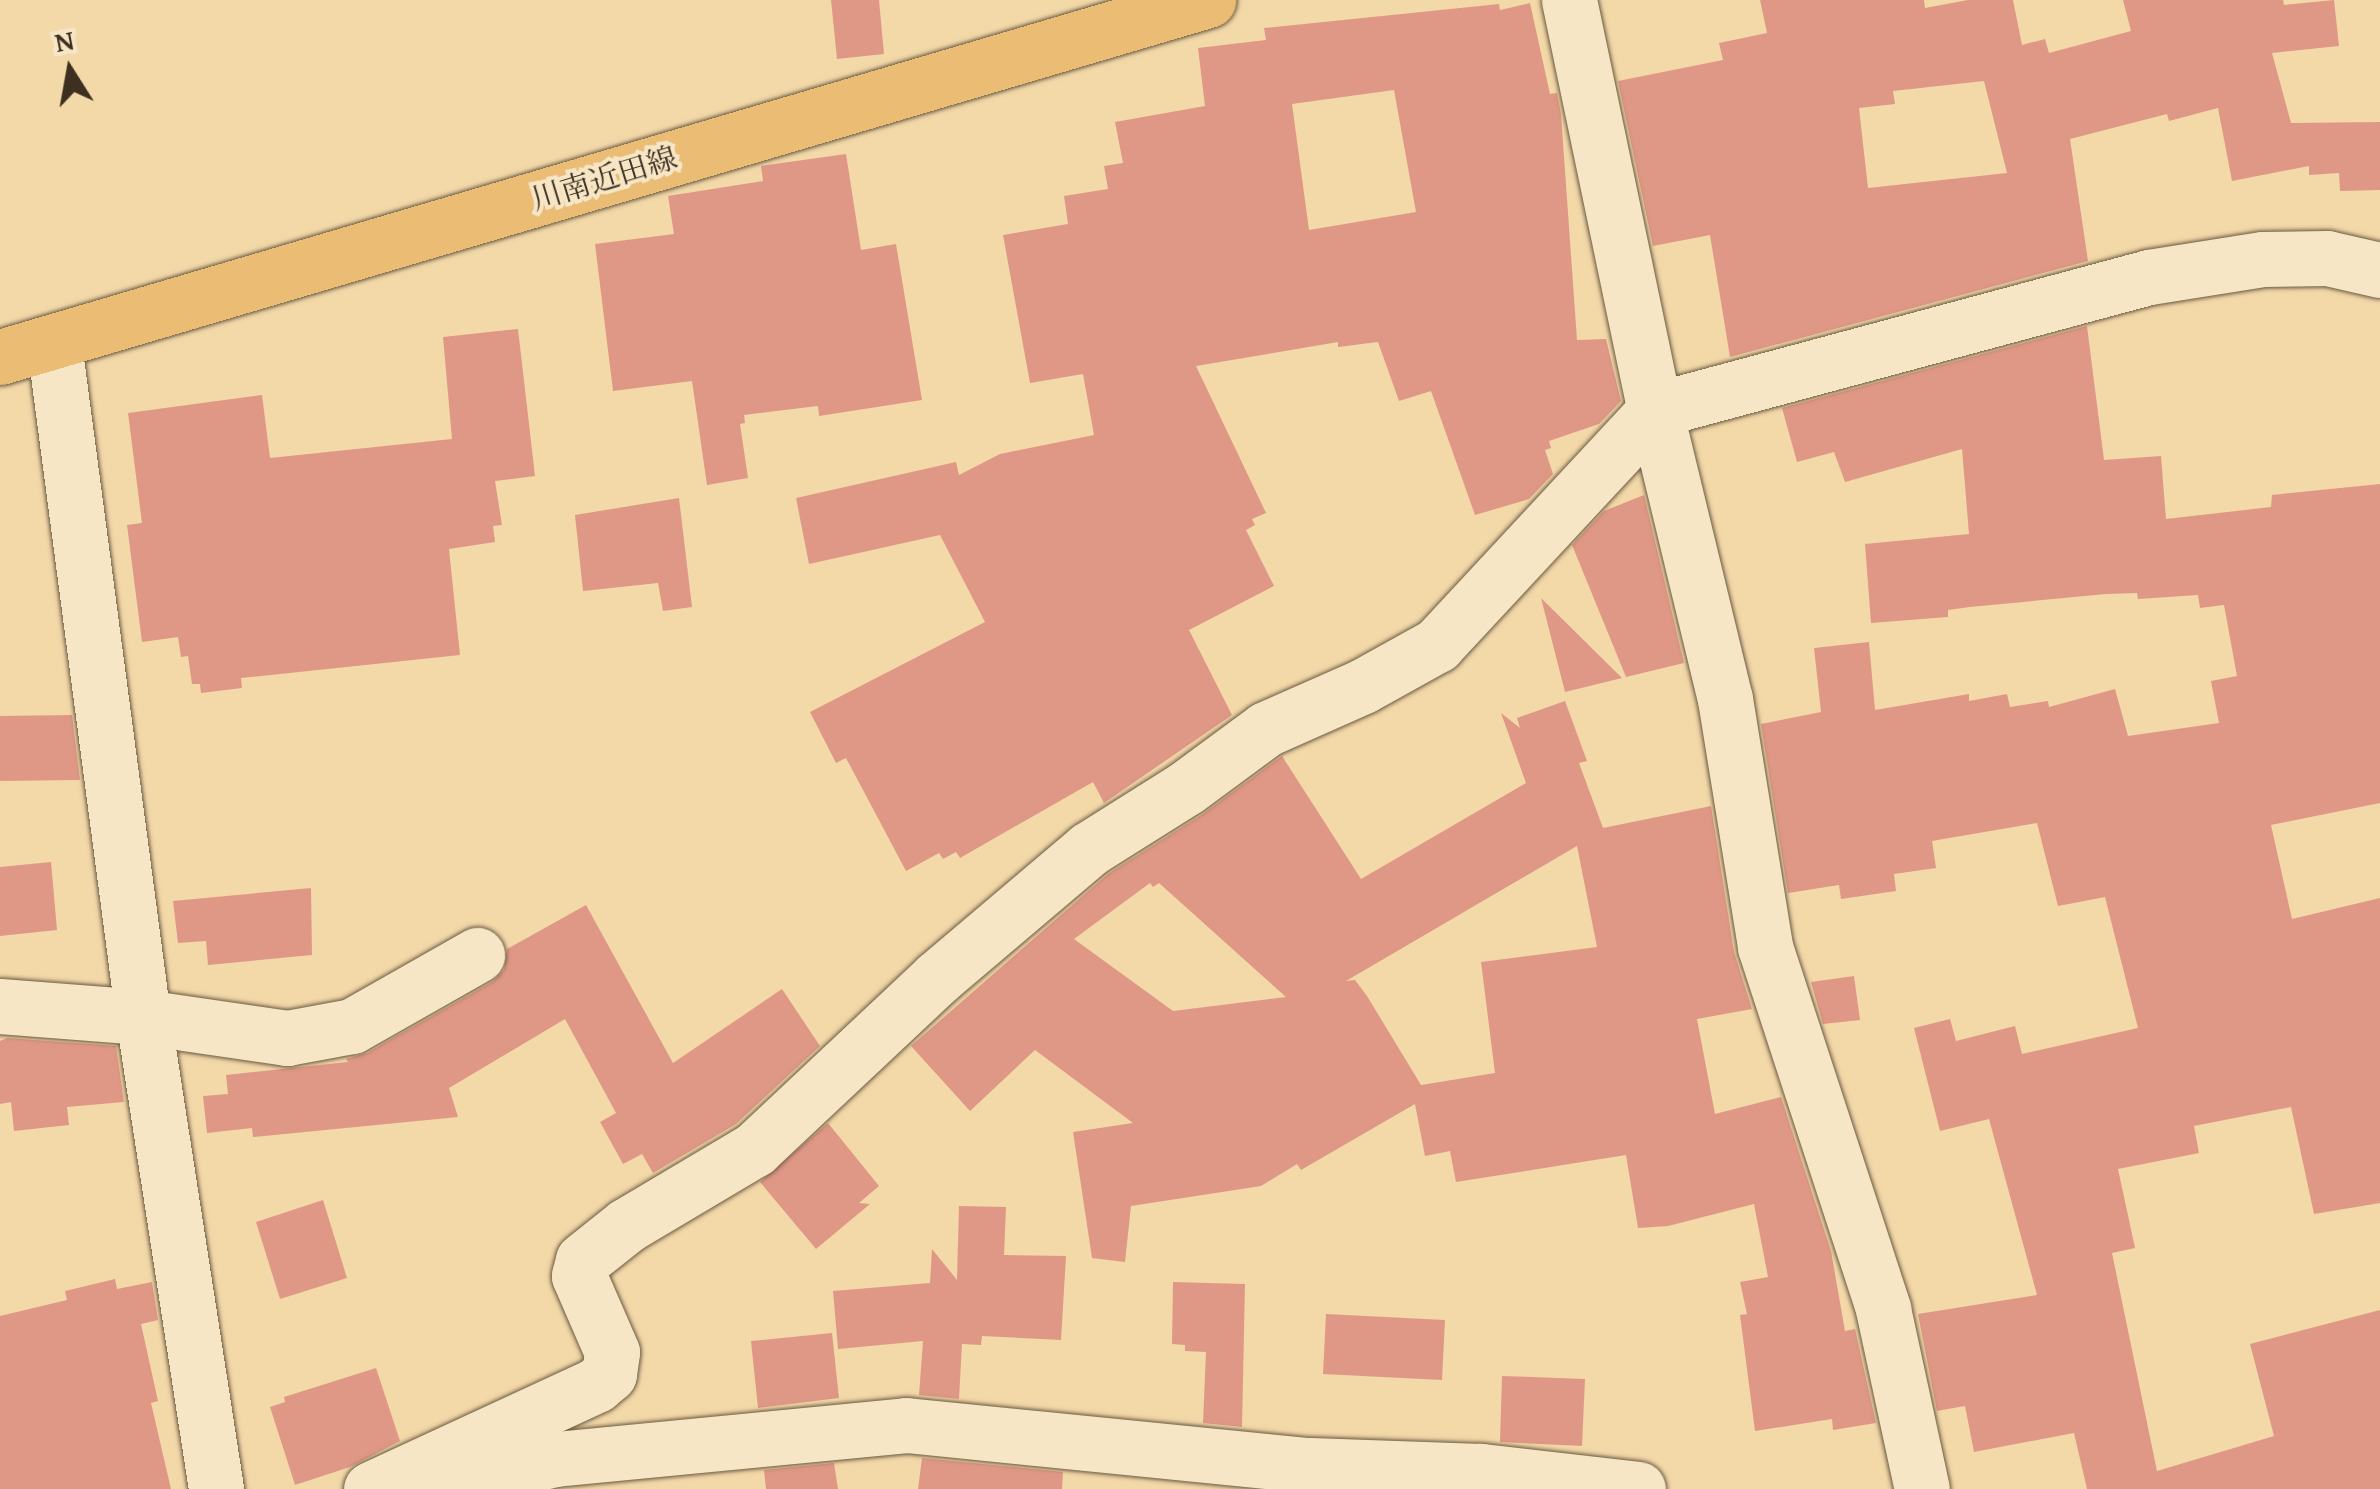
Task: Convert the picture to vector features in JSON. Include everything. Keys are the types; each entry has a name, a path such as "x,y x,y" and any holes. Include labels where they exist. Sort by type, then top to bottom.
{"main road":[{"name":"川南近田線","path":"0,357 1208,0"}],"street":[{"path":"1569,0 1656,410 1725,699 1765,947 1883,1309 1922,1489"},
{"path":"370,1489 596,1385 608,1374 612,1352 579,1276 583,1260 627,1225 754,1149 937,978 1089,848 1186,788 1266,729 1363,686 1437,644 1656,410 2148,277 2263,260 2327,258 2380,270"},
{"path":"54,344 143,1016 216,1489"},
{"path":"0,1006 143,1016 287,1038 352,1026 477,955"},
{"path":"456,1489 495,1473 556,1459 906,1425 1310,1465 1480,1471 1638,1489"}],"building":[{"path":"831,0 879,0 884,54 837,59"},
{"path":"1760,0 1924,0 1925,8 1968,0 2013,0 2022,45 2045,39 2049,53 2131,31 2123,0 2283,0 2284,5 2334,0 2339,46 2272,53 2291,123 2380,122 2380,190 2340,191 2339,173 2309,175 2309,166 2232,181 2218,108 2169,121 2167,114 2070,139 2088,261 1730,357 1710,235 1653,246 1618,81 1723,60 1719,43 1767,33","holes":["1984,81 2007,173 1868,188 1859,108 1895,104 1893,91"]},
{"path":"1530,3 1550,94 1557,93 1561,114 1577,340 1606,339 1621,401 1599,424 1549,441 1551,448 1545,450 1553,474 1529,499 1475,515 1431,391 1399,401 1378,342 1338,347 1338,342 1196,366 1266,513 1252,519 1255,525 1246,530 1274,586 1189,630 1232,715 1104,803 1093,782 960,858 956,852 943,859 939,853 906,871 846,758 836,763 810,712 985,622 940,535 809,564 796,498 956,462 959,475 1000,454 1094,435 1083,374 1030,383 1003,235 1068,224 1064,196 1108,189 1104,166 1123,163 1115,122 1205,106 1198,48 1266,40 1264,28 1499,4 1500,10","holes":["1394,90 1416,212 1309,230 1292,104"]},
{"path":"846,154 861,250 896,244 922,400 819,416 818,406 744,415 745,423 740,424 748,478 707,485 692,381 613,391 595,244 674,234 668,196 763,181 761,166"},
{"path":"2087,326 2104,460 2161,456 2166,519 2271,507 2272,495 2380,484 2380,803 2271,825 2292,919 2380,898 2380,1203 2314,1214 2291,1107 2194,1126 2199,1153 2118,1169 2135,1248 2112,1253 2157,1471 2274,1436 2250,1344 2380,1310 2380,1489 2087,1489 2074,1433 1974,1452 1965,1406 1937,1411 1918,1314 2037,1295 1989,1119 1940,1131 1914,1028 1950,1019 1956,1041 2015,1026 2022,1054 2138,1028 2105,897 2058,906 2037,823 1932,841 1936,868 1894,874 1896,891 1841,899 1839,885 1788,893 1761,724 1821,712 1814,648 1869,642 1875,710 1969,694 1969,701 2007,694 2010,707 2048,701 2049,707 2115,689 2128,736 2219,723 2211,681 2237,676 2224,605 2200,608 2198,595 2138,599 2137,593 2106,594 1970,607 1948,610 1948,617 1871,623 1865,544 1969,534 1962,449 1845,482 1834,452 1797,462 1782,408"},
{"path":"518,329 535,476 495,481 502,525 493,526 495,542 449,549 460,655 241,678 242,688 201,693 200,684 192,684 188,656 181,657 178,637 142,642 127,525 142,523 128,413 262,395 270,458 452,439 443,337"},
{"path":"1644,495 1684,663 1626,677 1572,545 1604,511"},
{"path":"679,498 692,607 663,611 658,583 583,591 575,515"},
{"path":"1541,598 1622,678 1565,692"},
{"path":"1565,701 1587,761 1579,763 1603,828 1711,806 1734,952 1752,1009 1697,1019 1715,1114 1781,1097 1831,1251 1845,1331 1855,1329 1876,1423 1833,1430 1832,1419 1755,1431 1740,1315 1747,1314 1740,1282 1768,1277 1754,1204 1668,1226 1638,1228 1626,1155 1456,1182 1450,1151 1425,1156 1415,1104 1301,1170 1297,1164 1261,1186 1131,1206 1125,1262 1092,1258 1073,1132 1133,1123 1035,1050 970,1111 911,1046 1108,874 1203,814 1282,756 1361,879 1526,783 1501,713 1520,728 1517,718","holes":["1577,846 1597,947 1481,962 1495,1073 1421,1085 1367,996 1355,980 1346,981","1150,883 1153,887 1159,883 1286,997 1173,1011 1074,939"]},
{"path":"72,715 80,780 0,781 0,716"},
{"path":"51,862 57,930 0,936 0,867"},
{"path":"311,888 312,955 208,965 206,941 178,943 173,901"},
{"path":"586,905 673,1063 782,989 820,1046 736,1124 653,1173 642,1154 623,1164 600,1122 616,1113 565,1019 449,1088 458,1117 253,1137 252,1128 207,1133 203,1096 228,1094 226,1075 348,1062 346,1059 367,1053 492,982 504,970 507,949"},
{"path":"1854,976 1860,1020 1823,1024 1811,982"},
{"path":"7,1038 116,1046 124,1102 67,1107 69,1125 14,1131 11,1102 0,1104 0,1041"},
{"path":"828,1123 879,1186 859,1203 870,1204 816,1249 760,1182"},
{"path":"323,1200 347,1278 280,1299 256,1222"},
{"path":"959,1206 1006,1207 1004,1255 1066,1256 1061,1340 982,1336 981,1345 962,1344 959,1399 919,1395 923,1341 838,1349 833,1291 930,1283 932,1249 957,1280"},
{"path":"115,1279 117,1289 152,1282 158,1320 141,1324 158,1401 151,1403 171,1489 0,1489 0,1316 67,1300 65,1291"},
{"path":"1173,1282 1245,1284 1242,1427 1203,1423 1206,1352 1185,1351 1185,1345 1172,1344"},
{"path":"1326,1314 1445,1320 1442,1380 1323,1374"},
{"path":"832,1333 839,1398 758,1408 751,1341"},
{"path":"376,1368 400,1441 350,1467 295,1485 270,1407 285,1402 284,1397"},
{"path":"1502,1376 1585,1379 1582,1446 1500,1442"},
{"path":"922,1458 1063,1472 1062,1489 918,1489"},
{"path":"834,1463 838,1489 766,1489 764,1470"}]}
